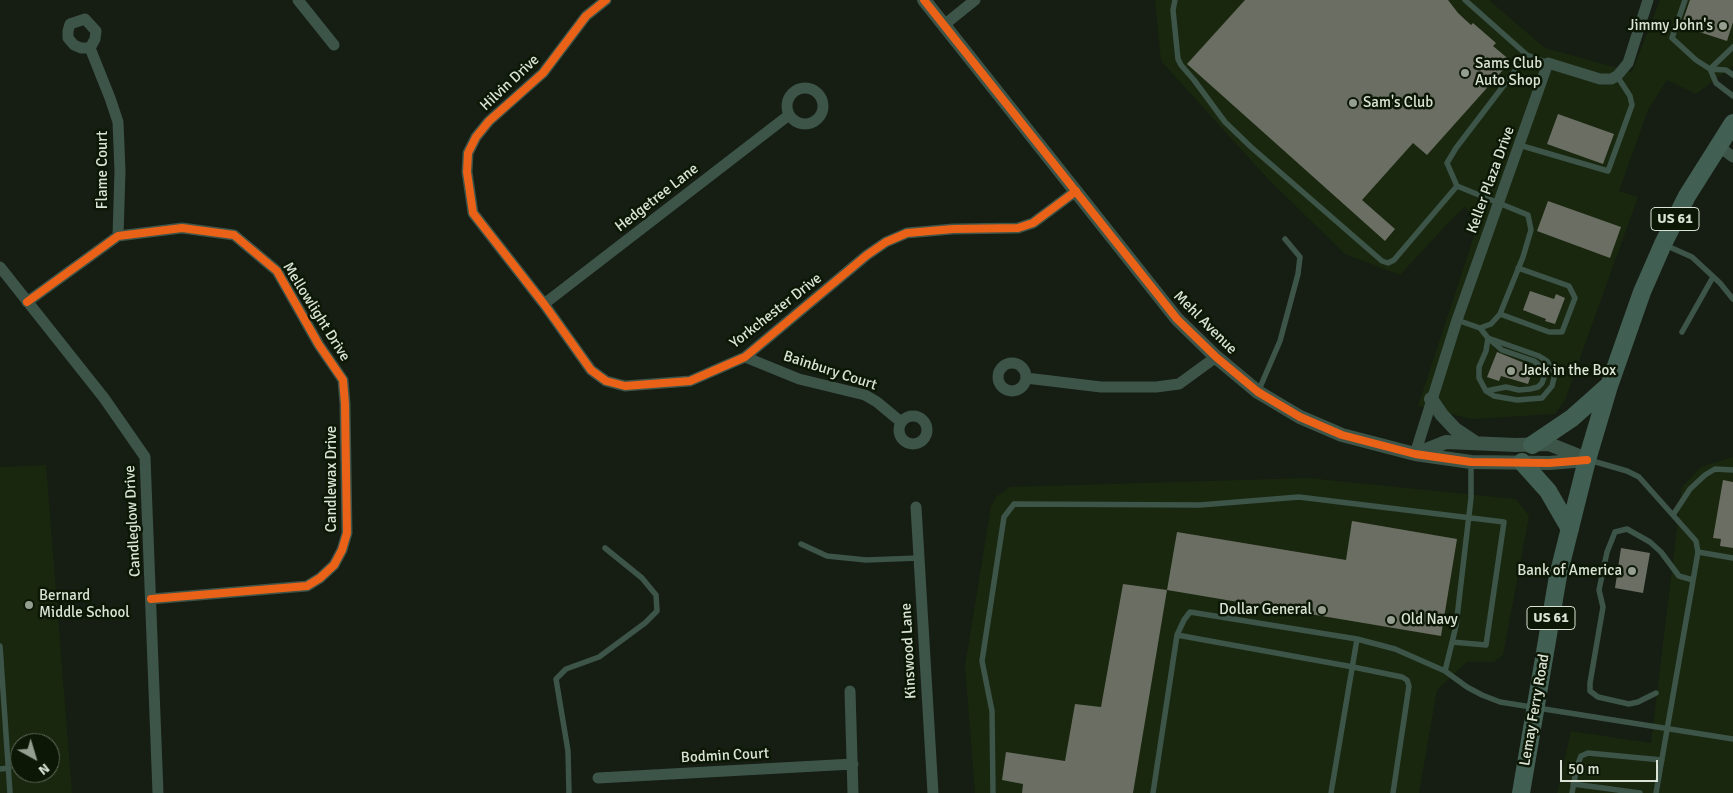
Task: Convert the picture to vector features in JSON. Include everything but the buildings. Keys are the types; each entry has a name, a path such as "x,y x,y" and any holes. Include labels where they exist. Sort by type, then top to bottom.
{"main road":[{"name":"Lemay Ferry Road","path":"1521,793 1558,576 1587,460 1609,386 1642,292 1663,244 1687,196 1733,122"},
{"path":"1532,445 1572,418 1609,386"},
{"path":"1522,462 1548,491 1558,505 1570,529"}],"street":[{"path":"298,0 334,45"},
{"name":"Hilvin Drive","path":"466,172 468,153 476,137 489,121 543,73 586,16 606,0"},
{"name":"Mehl Avenue","path":"924,0 1167,307 1216,357 1258,392 1300,417 1342,435 1415,454 1471,462 1549,463 1587,460"},
{"path":"944,25 975,0"},
{"path":"1548,63 1600,79 1611,79 1617,76 1628,62 1648,0"},
{"name":"Flame Court","path":"90,48 118,122 120,171 118,236"},
{"name":"Keller Plaza Drive","path":"1415,454 1456,320 1548,63"},
{"name":"Hedgetree Lane","path":"544,304 789,115"},
{"path":"1718,145 1733,157"},
{"name":"Yorkchester Drive","path":"466,172 473,213 544,304 591,370 606,381 625,386 690,381 745,357 867,255 886,242 907,233 953,229 1018,228 1033,223 1076,191"},
{"name":"Mellowlight Drive","path":"27,302 118,236 182,228 234,235 277,271 319,345 343,380"},
{"name":"Candleglow Drive","path":"0,267 104,398 145,458 158,793"},
{"name":"Bainbury Court","path":"745,357 799,378 865,395 877,402 901,422"},
{"path":"1026,378 1101,387 1156,387 1179,384 1216,357"},
{"name":"Candlewax Drive","path":"151,599 307,586 320,578 334,565 342,550 347,533 346,404 343,380"},
{"path":"1431,399 1456,430 1477,443"},
{"path":"1415,454 1446,442 1550,444 1587,460"},
{"name":"Kinswood Lane","path":"916,507 933,793"},
{"path":"850,691 853,793"},
{"name":"Bodmin Court","path":"598,778 853,764"}],"lane":[{"path":"1175,0 1173,10 1178,59 1225,122 1382,261 1388,263 1394,260 1457,186"},
{"path":"1464,0 1527,55 1548,63"},
{"path":"1685,0 1672,38 1696,60 1710,69 1726,70 1733,75"},
{"path":"1710,69 1733,47"},
{"path":"1480,328 1491,324 1500,314 1531,230 1528,215 1457,186 1447,163 1456,148 1527,55"},
{"path":"1710,69 1716,83 1733,96"},
{"path":"1519,145 1608,171 1632,105 1630,96 1617,76"},
{"path":"1258,392 1280,341 1298,274 1300,257 1285,238"},
{"path":"1663,244 1692,257 1733,299"},
{"path":"1500,314 1549,332 1562,332 1575,298 1569,286 1518,268"},
{"path":"1682,332 1713,277"},
{"path":"1456,320 1480,328 1502,350 1539,365 1544,377 1538,387 1519,390 1506,387 1486,392"},
{"path":"1488,338 1539,356 1547,361 1555,374 1552,386 1542,398 1517,400 1494,396 1486,392 1479,378 1479,367 1486,351 1488,338"},
{"path":"1587,460 1627,471 1639,477 1696,541 1698,552 1656,793"},
{"path":"1445,672 1456,626 1468,517 1471,462"},
{"path":"1673,515 1690,489 1705,475 1715,469 1733,470"},
{"path":"993,793 992,710 982,661 1004,516 1014,504 1200,505 1299,497 1504,522 1486,645 1452,642"},
{"path":"1656,693 1638,702 1629,704 1598,697 1590,691 1603,607 1599,590 1607,552 1615,532 1627,529 1657,547 1678,576 1693,580"},
{"path":"801,544 827,556 866,560 919,558"},
{"path":"569,793 568,751 556,680 566,669 599,657 646,623 657,611 656,595 642,578 604,548"},
{"path":"1698,552 1733,558"},
{"path":"1153,793 1177,635 1190,612 1357,639 1396,649 1445,672 1482,695 1500,702 1733,739"},
{"path":"1177,635 1353,667 1402,677 1407,680 1409,686 1394,793"},
{"path":"1331,793 1357,639"},
{"path":"0,646 10,793"},
{"path":"1572,793 1577,766 1581,756 1588,753 1662,760"},
{"path":"0,769 9,768"},
{"path":"1573,784 1640,793"}],"shaded area":[{"path":"1155,0 1489,0 1545,48 1632,72 1660,0 1733,0 1733,66 1696,94 1667,80 1648,110 1619,191 1638,197 1565,400 1555,414 1472,419 1418,406 1479,221 1465,207 1400,275 1345,254 1267,178 1161,61"},
{"path":"1733,457 1733,793 1557,793 1571,731 1651,743 1682,487 1701,467"},
{"name":"Bernard Middle School","path":"46,465 72,793 0,793 0,467"},
{"path":"1308,478 1516,499 1529,516 1503,655 1494,662 1467,662 1437,690 1419,793 975,793 965,666 991,506 997,496 1010,487"}],"cycle path":[{"path":"606,0 586,16 543,73 489,121 476,137 468,153 467,172 473,213 544,304 591,370 606,381 625,386 690,381 745,357 867,255 886,242 907,233 953,229 1018,228 1033,223 1076,191"},
{"path":"924,0 1177,319 1216,357 1258,392 1300,417 1342,435 1415,454 1471,462 1549,463 1587,460"},
{"path":"27,302 118,236 182,228 234,235 277,271 319,345 343,380 347,533 342,550 334,565 320,578 307,586 151,599"}],"place":[{"name":"Jimmy John's","path":"1723,26"},
{"name":"Sams Club Auto Shop","path":"1465,73"},
{"name":"Sam's Club","path":"1353,103"},
{"name":"Jack in the Box","path":"1511,371"},
{"name":"Bank of America","path":"1632,571"},
{"name":"Bernard Middle School","path":"29,605"},
{"name":"Dollar General","path":"1322,610"},
{"name":"Old Navy","path":"1391,620"}]}
